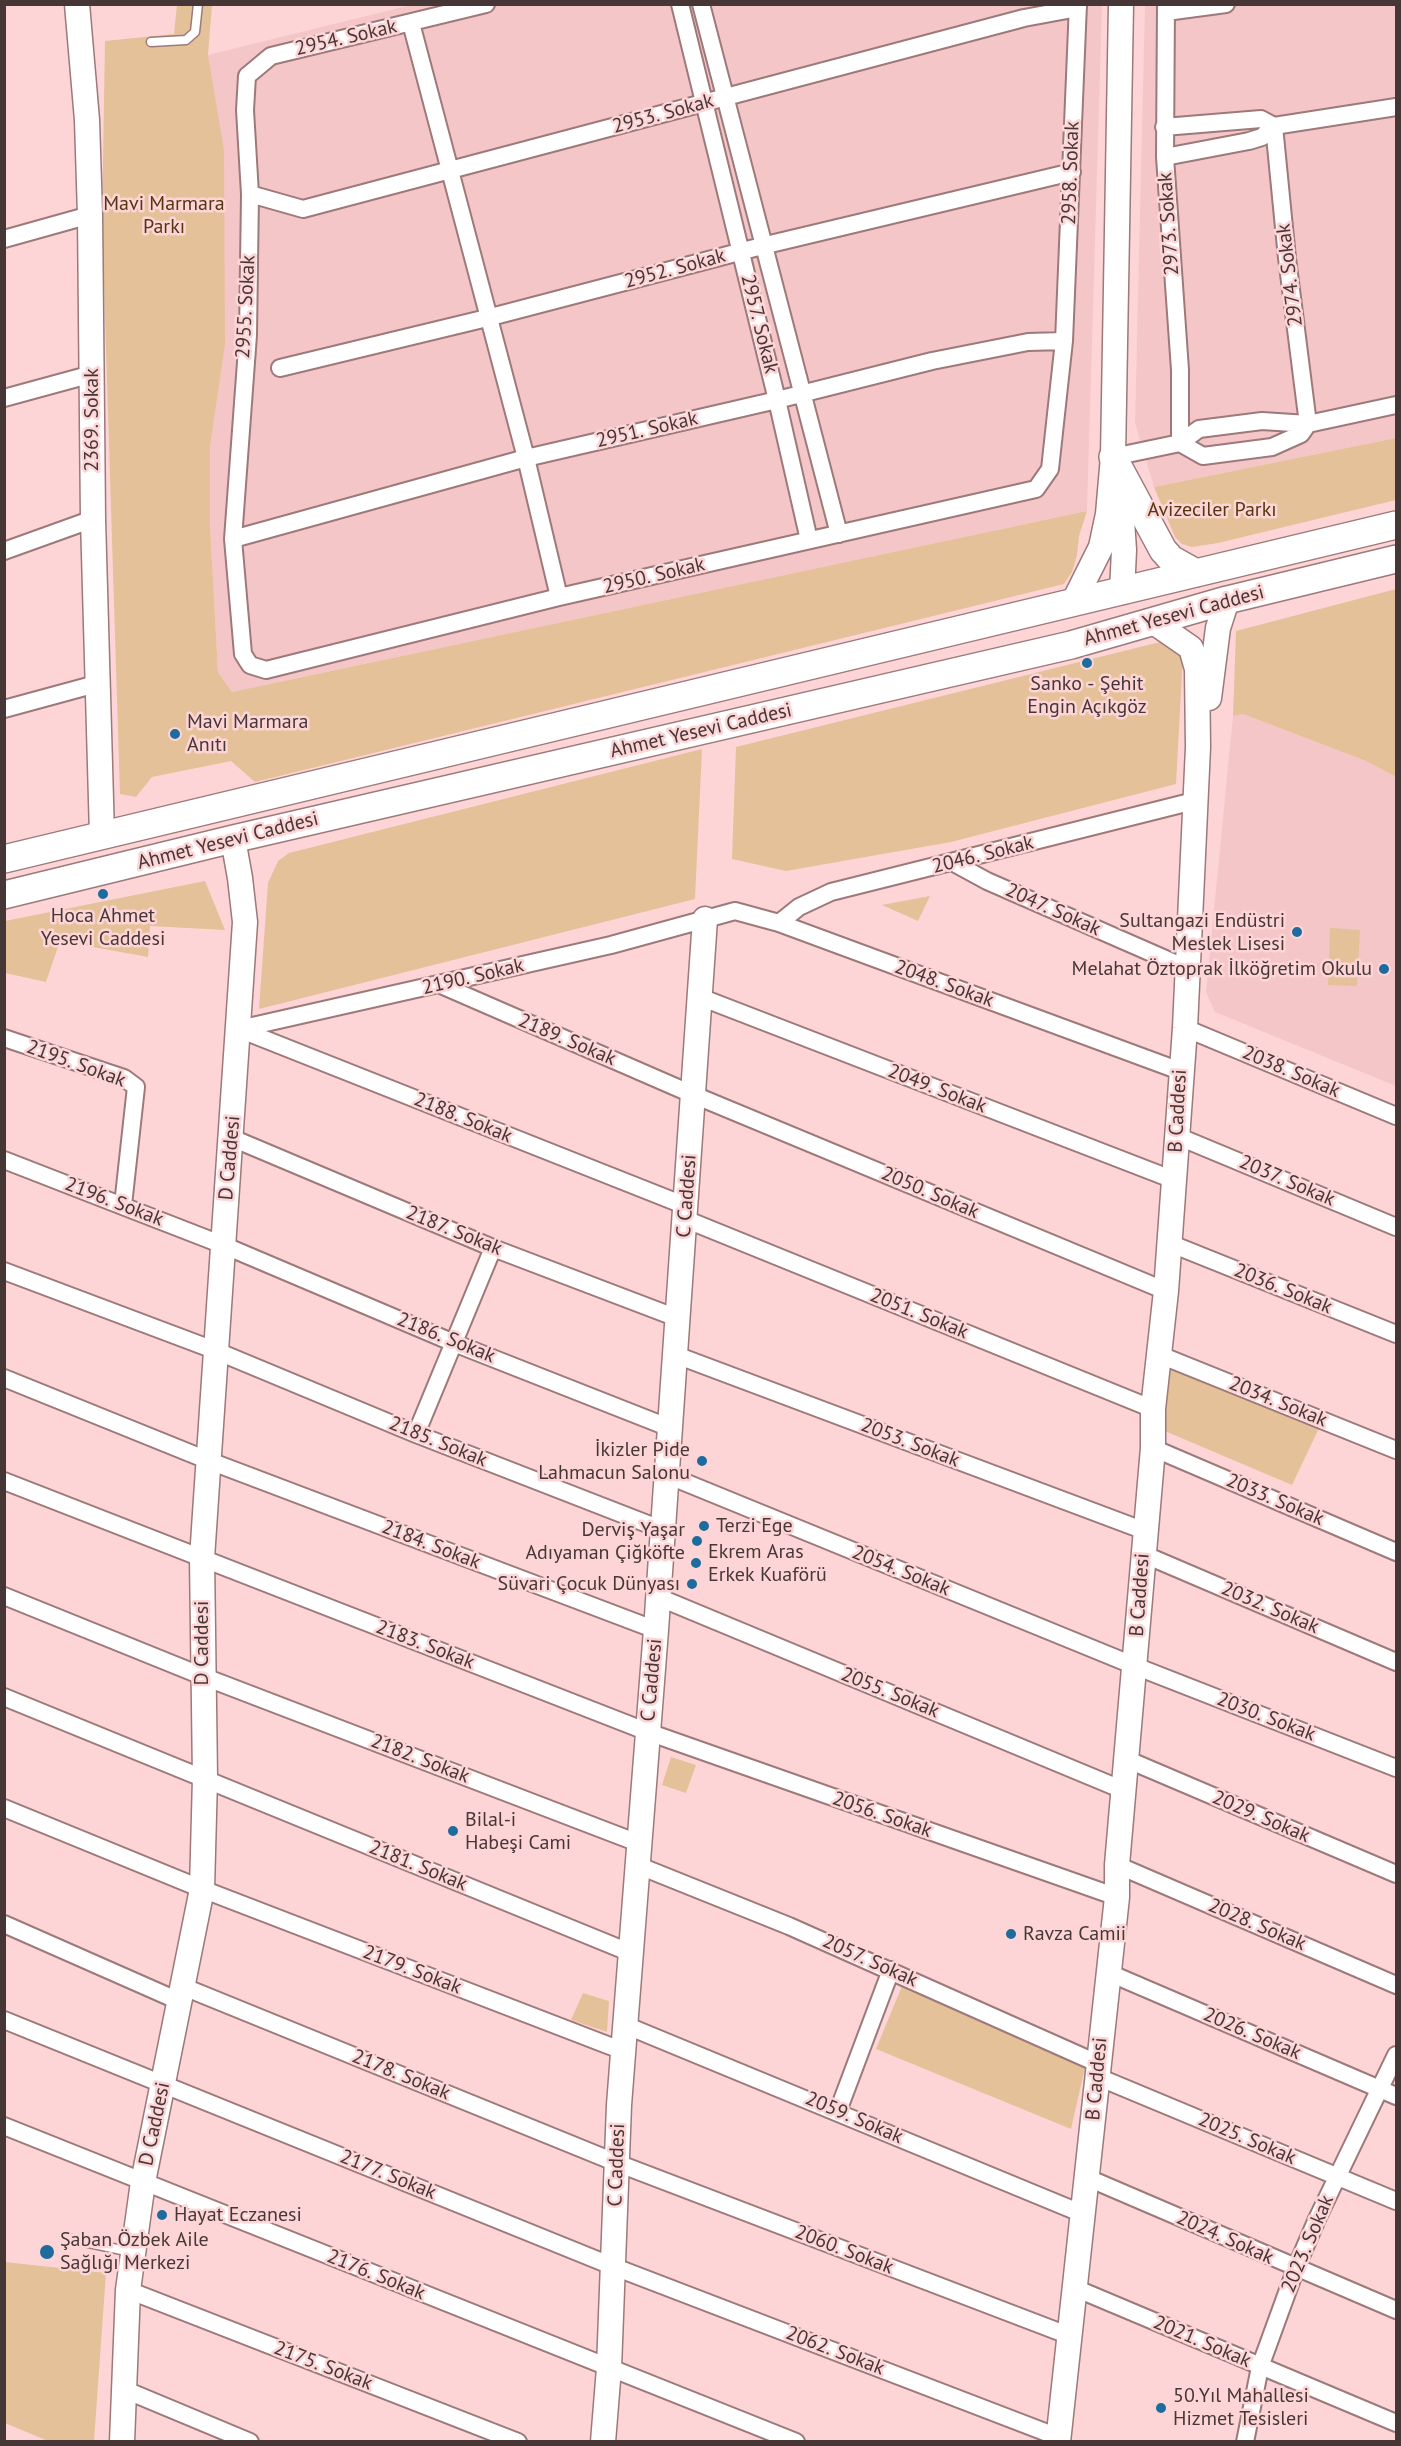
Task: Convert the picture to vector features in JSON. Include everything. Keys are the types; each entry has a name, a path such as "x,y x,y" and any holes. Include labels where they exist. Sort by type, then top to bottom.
{"main road":[{"path":"1113,457 1162,550 1196,573"},
{"name":"Ahmet Yesevi Caddesi","path":"4,860 1396,525"},
{"name":"Ahmet Yesevi Caddesi","path":"4,895 232,839 1071,645 1227,600 1396,559"},
{"path":"1071,645 1110,612 1122,592"},
{"path":"225,808 232,839 269,805 512,747 520,736"}],"street":[{"name":"2369. Sokak","path":"76,4 85,87 90,215 96,684 102,835"},
{"name":"2954. Sokak","path":"247,76 271,56 486,4"},
{"name":"2957. Sokak","path":"680,4 809,540"},
{"name":"2957. Sokak","path":"701,4 762,246 839,534"},
{"path":"1074,601 1101,547 1108,514 1113,457 1121,4"},
{"path":"1166,8 1226,4"},
{"name":"2953. Sokak","path":"250,194 303,209 1024,18 1078,6"},
{"name":"2958. Sokak","path":"1064,341 1078,6"},
{"name":"2973. Sokak","path":"1166,8 1164,127 1180,369 1180,443"},
{"path":"411,23 487,318 526,458 560,597"},
{"name":"2955. Sokak","path":"233,539 248,335 250,194 245,110 247,76"},
{"path":"1165,157 1249,141 1262,137 1274,126 1396,107"},
{"path":"1164,127 1262,119 1274,126"},
{"name":"2974. Sokak","path":"1274,126 1287,258 1308,424"},
{"name":"2952. Sokak","path":"279,368 487,318 762,246 1071,172"},
{"path":"4,239 90,215"},
{"name":"2951. Sokak","path":"233,539 526,458 777,400 932,361 1028,342 1064,341"},
{"name":"2950. Sokak","path":"233,539 243,654 250,665 266,670 560,597 1036,489 1050,469 1064,341"},
{"path":"4,398 92,374"},
{"path":"1113,457 1180,443 1199,429 1262,421 1296,421 1308,424 1396,405"},
{"path":"1180,443 1203,456 1272,447 1301,434 1308,424"},
{"path":"1113,457 1123,516 1122,592"},
{"path":"4,551 93,519"},
{"name":"B Caddesi","path":"1198,747 1206,723 1218,628 1227,600"},
{"name":"B Caddesi","path":"1058,2439 1088,2178 1107,1972 1117,1897 1117,1865 1153,1448 1153,1409 1166,1292 1180,1071 1185,1028 1198,747 1197,669 1194,656 1184,641 1152,621"},
{"path":"4,709 96,684"},
{"name":"2046. Sokak","path":"779,923 799,907 831,892 1194,801"},
{"name":"D Caddesi","path":"122,2442 128,2290 143,2181 183,1995 202,1889 206,1778 202,1676 202,1558 214,1350 232,1138 245,922 240,878 232,839"},
{"name":"2047. Sokak","path":"954,863 987,881 1186,968"},
{"name":"2048. Sokak","path":"705,919 735,911 779,923 1180,1071"},
{"name":"2190. Sokak","path":"239,1029 441,985 610,945 705,919"},
{"name":"C Caddesi","path":"603,2442 609,2368 623,2051 676,1355 705,919"},
{"name":"2189. Sokak","path":"441,985 694,1095"},
{"name":"2049. Sokak","path":"700,998 1174,1180"},
{"name":"2038. Sokak","path":"1185,1028 1396,1116"},
{"name":"2188. Sokak","path":"239,1029 686,1213"},
{"name":"2195. Sokak","path":"4,1038 124,1078 136,1087 123,1205"},
{"name":"2050. Sokak","path":"694,1095 1166,1292"},
{"name":"2037. Sokak","path":"1177,1136 1396,1227"},
{"name":"2187. Sokak","path":"232,1138 493,1248 677,1318"},
{"name":"2196. Sokak","path":"4,1160 223,1245"},
{"name":"2051. Sokak","path":"686,1213 1153,1409"},
{"name":"2036. Sokak","path":"1169,1243 1396,1334"},
{"name":"2186. Sokak","path":"223,1245 454,1343 670,1428"},
{"path":"416,1434 493,1248"},
{"name":"2185. Sokak","path":"4,1271 214,1350 416,1434 663,1530"},
{"name":"2053. Sokak","path":"676,1355 1144,1542"},
{"name":"2034. Sokak","path":"1160,1355 1396,1450"},
{"name":"2184. Sokak","path":"4,1378 207,1460 656,1630"},
{"name":"2033. Sokak","path":"1153,1448 1396,1552"},
{"name":"2054. Sokak","path":"667,1475 1135,1666"},
{"name":"2183. Sokak","path":"4,1481 648,1732"},
{"name":"2032. Sokak","path":"1144,1542 1396,1662"},
{"name":"2182. Sokak","path":"4,1596 638,1854"},
{"name":"2055. Sokak","path":"658,1597 1123,1790"},
{"name":"2030. Sokak","path":"1135,1666 1396,1768"},
{"name":"2181. Sokak","path":"4,1697 631,1953"},
{"name":"2056. Sokak","path":"648,1732 1117,1897"},
{"name":"2029. Sokak","path":"1126,1759 1396,1874"},
{"name":"2179. Sokak","path":"4,1808 202,1889 623,2051"},
{"name":"2057. Sokak","path":"638,1854 891,1970 1098,2070"},
{"name":"2028. Sokak","path":"1117,1865 1396,1985"},
{"name":"2178. Sokak","path":"4,1924 617,2163"},
{"path":"838,2111 891,1970"},
{"name":"2026. Sokak","path":"1107,1972 1396,2096"},
{"name":"2177. Sokak","path":"4,2020 612,2266"},
{"name":"2059. Sokak","path":"625,2025 1083,2214"},
{"name":"2023. Sokak","path":"1245,2442 1260,2367 1296,2268 1396,2055"},
{"name":"2025. Sokak","path":"1098,2070 1396,2201"},
{"name":"2176. Sokak","path":"4,2126 796,2442"},
{"name":"2060. Sokak","path":"617,2163 1070,2336"},
{"name":"2024. Sokak","path":"1088,2178 1396,2310"},
{"name":"2062. Sokak","path":"612,2266 1058,2439"},
{"name":"2021. Sokak","path":"1075,2288 1396,2423"},
{"name":"2175. Sokak","path":"128,2290 518,2442"},
{"path":"123,2389 250,2442"}],"lane":[{"path":"151,42 186,40 195,32 198,4"},
{"path":"70,2239 133,2252"}],"shaded area":[{"path":"415,4 1102,5 1087,511 232,692 218,672 210,525 210,447 225,345 208,55"},
{"path":"1145,5 1396,5 1396,438 1154,487 1135,423"},
{"name":"Sultangazi Endüstri Meslek Lisesi","path":"1243,714 1366,761 1396,777 1396,1086 1215,1012 1206,992 1233,716"}],"green space":[{"name":"Mavi Marmara Parkı","path":"177,5 212,5 208,55 224,150 225,345 210,447 210,525 218,672 232,692 1087,511 1072,572 1064,584 255,782 231,761 152,777 136,797 120,794 102,221 105,41 174,34"},
{"name":"Avizeciler Parkı","path":"1396,438 1396,500 1218,543 1192,547 1182,544 1175,537 1154,487"},
{"path":"1396,589 1396,777 1366,761 1243,714 1233,716 1236,631"},
{"path":"1160,642 1183,655 1176,784 951,842 786,871 732,859 736,747"},
{"path":"702,749 695,899 259,1009 268,883 278,861 289,853"},
{"path":"205,881 225,930 150,926 148,957 60,941 46,982 5,973 5,921"},
{"path":"930,896 918,921 882,905"},
{"path":"1330,928 1360,930 1357,986 1328,985"},
{"path":"1165,1362 1321,1424 1292,1485 1160,1429"},
{"path":"671,1757 696,1765 686,1793 662,1785"},
{"path":"902,1986 1087,2059 1071,2129 876,2049"},
{"path":"583,1993 609,2001 607,2032 571,2020"},
{"path":"5,2262 106,2273 94,2441 48,2441 5,2423"}],"place":[{"name":"Sanko - Şehit Engin Açıkgöz","path":"1087,663"},
{"name":"Mavi Marmara Anıtı","path":"175,734"},
{"name":"Hoca Ahmet Yesevi Caddesi","path":"103,894"},
{"name":"Sultangazi Endüstri Meslek Lisesi","path":"1297,932"},
{"name":"Melahat Öztoprak İlköğretim Okulu","path":"1384,969"},
{"name":"İkizler Pide Lahmacun Salonu","path":"702,1461"},
{"name":"Terzi Ege","path":"704,1526"},
{"name":"Derviş Yaşar Adıyaman Çiğköfte","path":"697,1541"},
{"name":"Ekrem Aras Erkek Kuaförü","path":"696,1563"},
{"name":"Süvari Çocuk Dünyası","path":"692,1584"},
{"name":"Bilal-i Habeşi Cami","path":"453,1831"},
{"name":"Ravza Camii","path":"1011,1934"},
{"name":"Hayat Eczanesi","path":"162,2215"},
{"name":"Şaban Özbek Aile Sağlığı Merkezi","path":"47,2252"},
{"name":"50.Yıl Mahallesi Hizmet Tesisleri","path":"1161,2408"}]}
